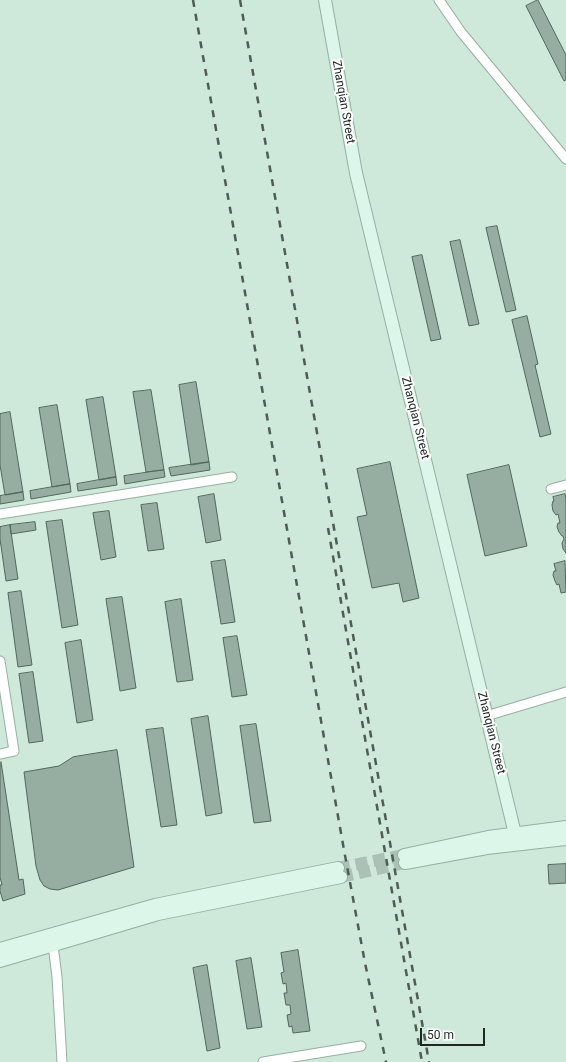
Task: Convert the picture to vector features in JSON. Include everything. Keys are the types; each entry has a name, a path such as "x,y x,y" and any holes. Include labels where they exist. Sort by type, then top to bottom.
{"main road":[{"name":"Zhanqian Street","path":"325,0 356,173 515,834"},
{"path":"566,827 488,837 405,859 566,839"},
{"path":"0,949 155,905 340,872 158,914 0,961"}],"street":[{"path":"439,0 461,32 566,159"},
{"path":"0,514 232,476"},
{"path":"551,489 566,485"},
{"path":"0,660 14,751 0,754"},
{"path":"486,716 566,692"},
{"path":"53,945 57,977 62,1062"},
{"path":"263,1062 361,1046"}],"building":[{"path":"538,0 566,55 566,80 564,81 526,6"},
{"path":"497,226 516,310 506,312 486,228"},
{"path":"460,240 479,324 469,326 450,242"},
{"path":"422,255 441,339 431,341 412,257"},
{"path":"527,316 538,364 535,365 551,434 540,437 512,320"},
{"path":"196,382 209,462 191,465 179,385"},
{"path":"151,390 164,470 146,472 133,392"},
{"path":"103,397 116,477 99,480 86,400"},
{"path":"57,405 70,484 52,487 39,408"},
{"path":"10,412 23,492 5,495 0,465 0,414"},
{"path":"209,462 210,470 171,476 169,468"},
{"path":"390,462 419,598 403,602 399,583 372,588 357,517 367,515 357,469"},
{"path":"509,465 527,546 485,556 467,475"},
{"path":"164,470 165,477 125,484 124,476"},
{"path":"116,477 117,485 78,491 77,484"},
{"path":"70,484 71,492 31,499 30,491"},
{"path":"23,492 24,500 0,504 0,496"},
{"path":"214,494 221,540 206,543 198,497"},
{"path":"565,494 566,553 563,549 563,536 557,527 558,523 560,523 558,514 556,515 553,511 552,505 554,501 553,497"},
{"path":"157,503 164,549 148,551 141,505"},
{"path":"109,511 116,557 101,560 93,513"},
{"path":"62,520 78,625 62,628 46,522"},
{"path":"35,522 36,530 11,534 10,525"},
{"path":"10,525 18,579 6,581 0,539 0,527"},
{"path":"225,560 235,622 221,624 211,562"},
{"path":"565,561 566,592 561,593 559,584 557,585 553,575 554,571 556,571 554,564"},
{"path":"21,591 32,665 18,667 8,593"},
{"path":"122,597 136,688 120,691 106,599"},
{"path":"181,599 193,680 177,682 165,602"},
{"path":"237,636 247,695 232,697 223,638"},
{"path":"81,640 93,720 77,723 65,643"},
{"path":"33,672 43,741 29,743 19,674"},
{"path":"208,716 222,813 206,816 191,719"},
{"path":"256,724 271,821 254,823 240,726"},
{"path":"163,728 177,825 161,827 146,730"},
{"path":"117,750 134,867 58,890 50,889 44,886 40,880 36,866 24,772 59,766 73,757"},
{"path":"1,762 19,880 23,879 25,894 3,901 0,891 0,885 2,885 0,877"},
{"path":"566,864 566,883 549,884 548,865"},
{"path":"298,950 310,1031 293,1033 292,1026 289,1027 287,1015 291,1014 290,1005 286,1005 284,993 287,993 286,983 283,984 281,973 284,972 281,953"},
{"path":"251,958 262,1027 247,1029 236,961"},
{"path":"207,965 220,1048 207,1051 193,968"}],"tunnel":[{"path":"338,868 404,855"},
{"path":"341,877 405,863"}],"railway":[{"path":"193,0 344,850 365,963 386,1062"},
{"path":"240,0 429,1062"},
{"path":"328,528 422,1062"}]}
